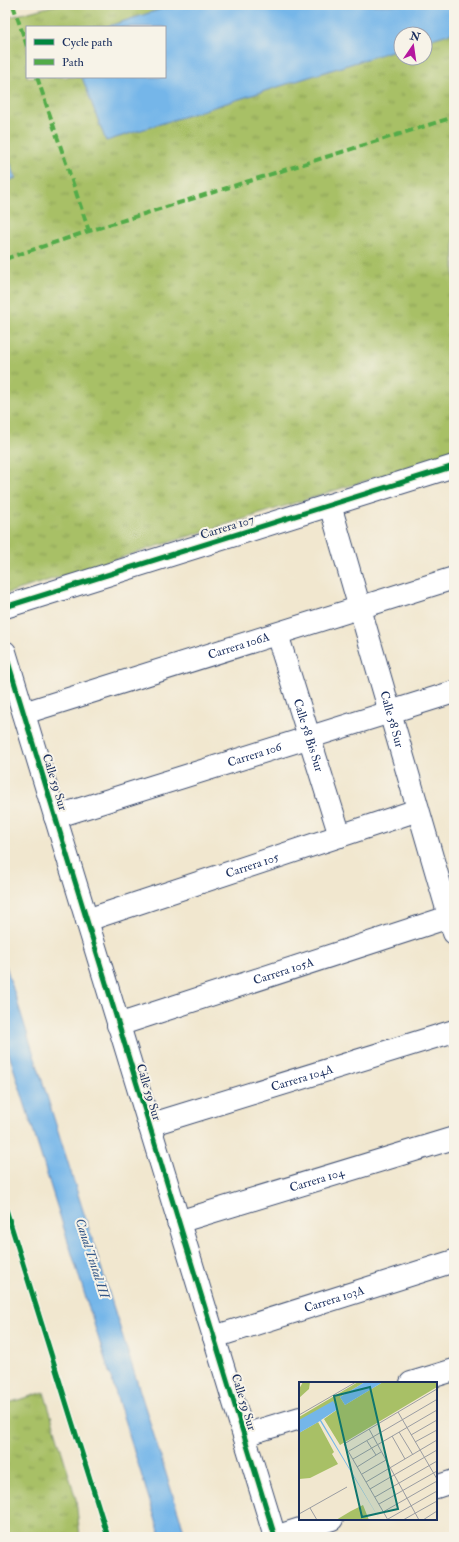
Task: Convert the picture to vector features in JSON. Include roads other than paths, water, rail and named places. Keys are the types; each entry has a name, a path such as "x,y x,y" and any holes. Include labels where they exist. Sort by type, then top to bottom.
{"street":[{"name":"Carrera 107","path":"5,607 454,466"},
{"name":"Calle 58 Sur","path":"330,505 452,925"},
{"name":"Carrera 106A","path":"24,713 454,578"},
{"name":"Calle 58 Bis Sur","path":"277,634 340,836"},
{"name":"Calle 59 Sur","path":"5,652 275,1537"},
{"name":"Carrera 106","path":"55,817 454,692"},
{"name":"Carrera 105","path":"87,920 418,810"},
{"name":"Carrera 105A","path":"118,1025 452,925"},
{"name":"Carrera 104A","path":"149,1125 454,1031"},
{"name":"Carrera 104","path":"178,1222 454,1138"},
{"name":"Carrera 103A","path":"214,1337 454,1261"},
{"path":"414,1382 454,1370"},
{"path":"244,1435 299,1418"},
{"path":"437,1487 454,1481"},
{"path":"275,1537 329,1520"}],"water":[{"path":"174,5 454,5 454,32 433,39 433,26 393,26 393,51 106,141 82,78 166,78 166,26 109,26"},
{"path":"5,149 16,178 5,182"},
{"name":"Canal Tintal III","path":"5,963 186,1537 161,1537 5,1041"}]}
